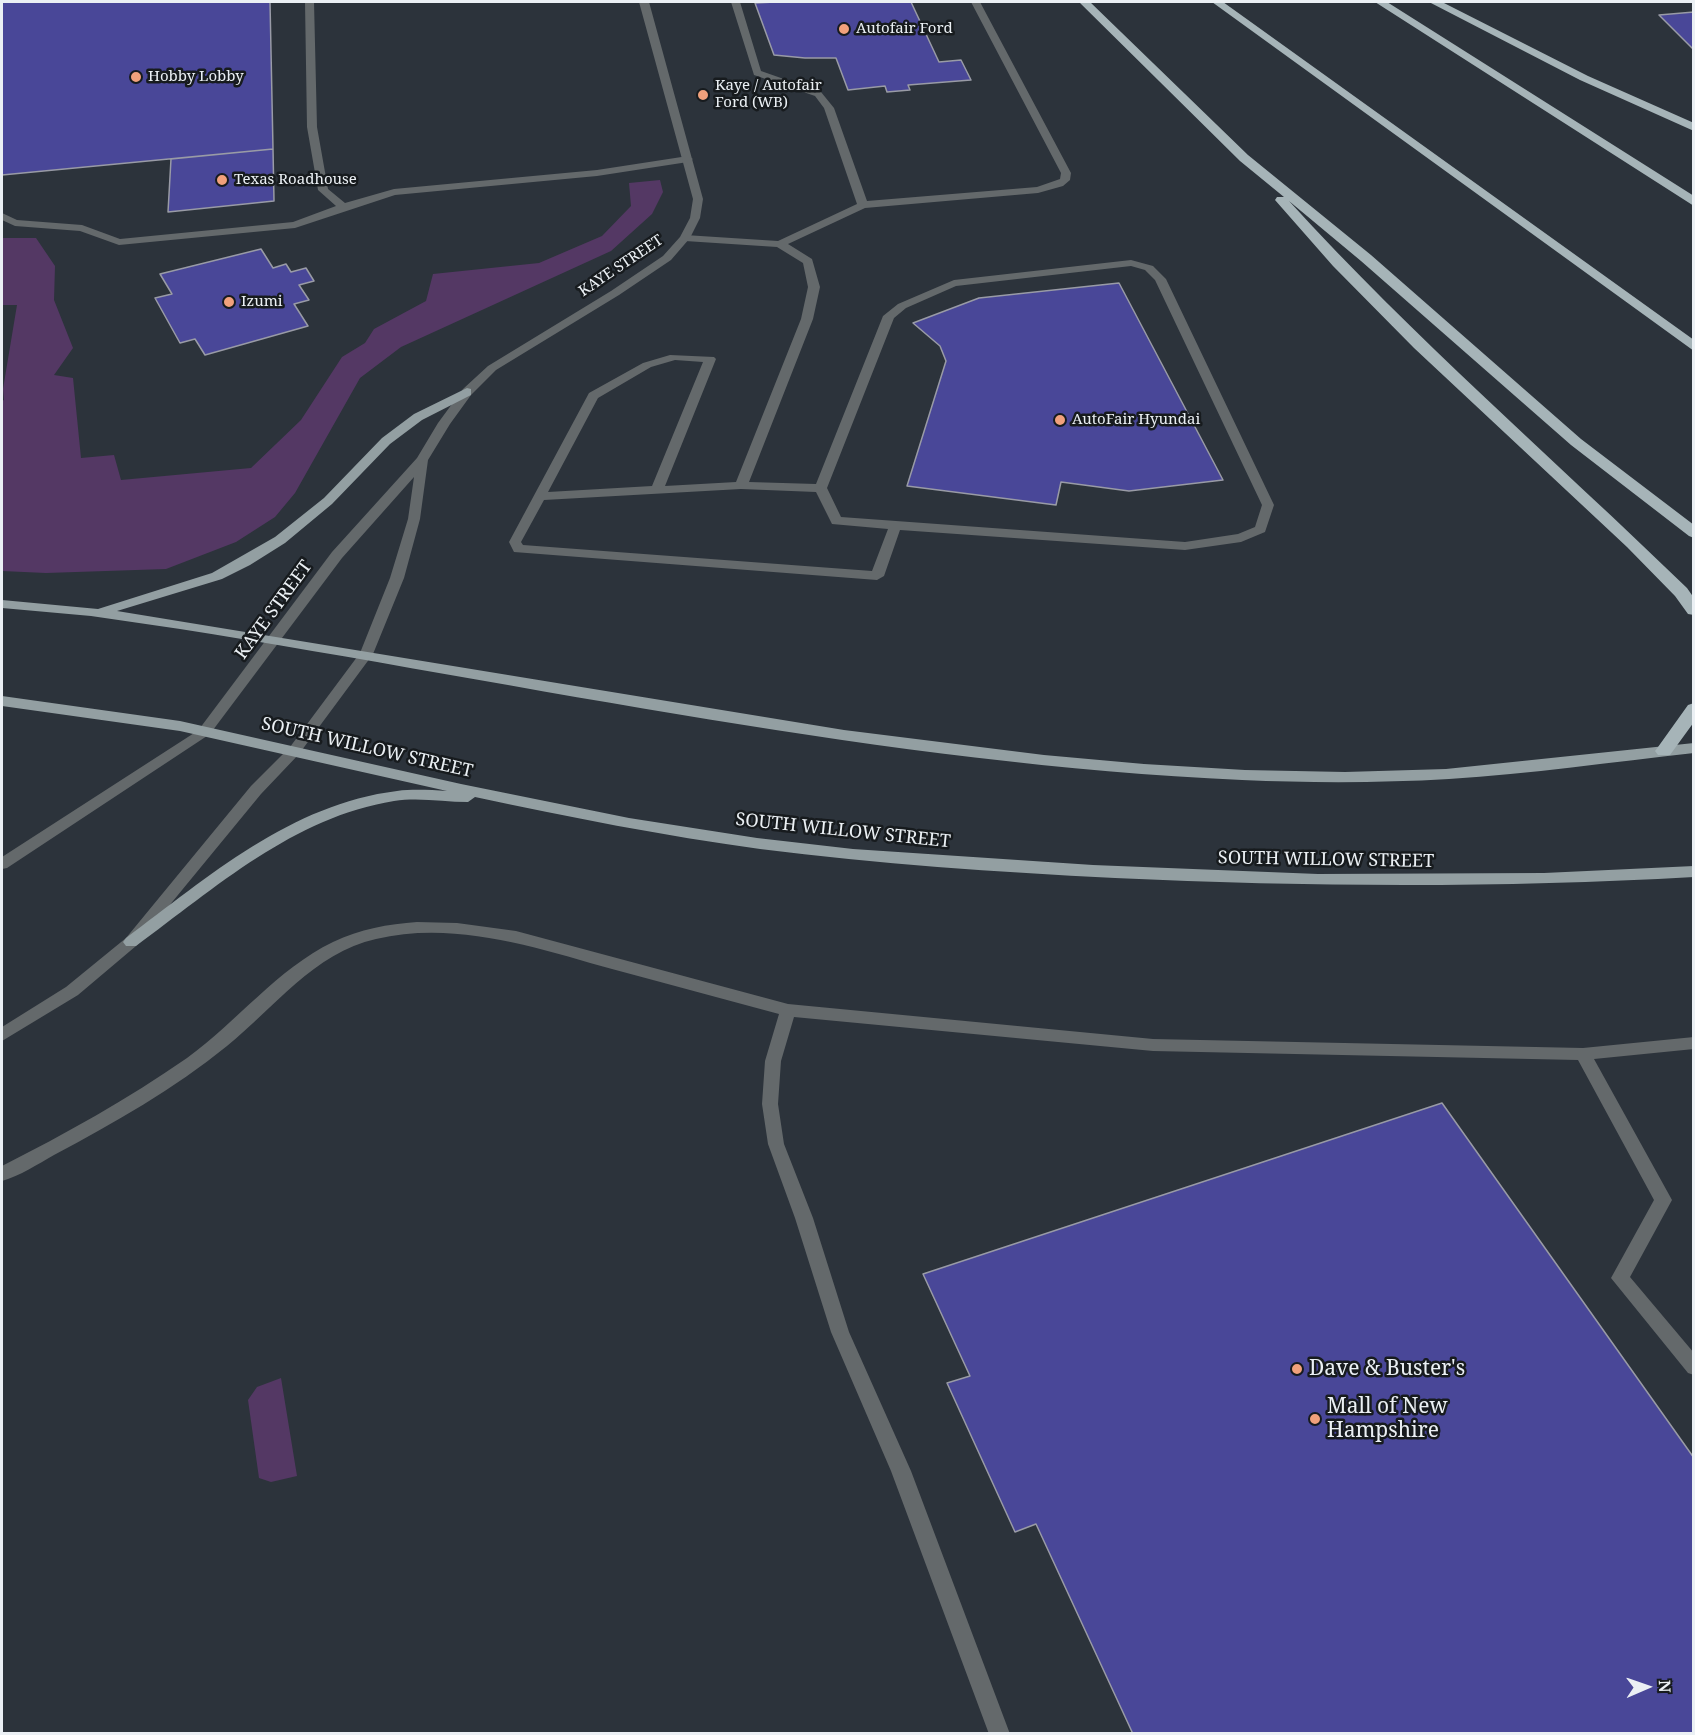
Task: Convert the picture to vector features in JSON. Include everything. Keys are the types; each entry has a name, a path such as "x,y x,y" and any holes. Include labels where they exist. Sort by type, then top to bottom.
{"highway":[{"path":"1084,2 1244,158 1338,263 1402,329 1632,544 1681,592 1694,610"},
{"path":"1217,2 1694,347"},
{"path":"1380,2 1694,202"},
{"path":"1434,2 1573,73 1694,128"},
{"path":"1244,158 1366,258 1576,442 1694,533"},
{"path":"1664,751 1694,709"}],"main road":[{"path":"98,612 217,576 245,562 280,540 328,501 386,441 418,417 467,392"},
{"path":"2,604 98,612 869,738 1098,766 1218,774 1443,774 1542,767 1694,748"},
{"name":"SOUTH WILLOW STREET","path":"2,701 102,712 205,731 498,797 649,826 788,848 1058,869 1251,880 1438,882 1592,878 1694,871"},
{"path":"131,942 277,838 316,818 343,808 396,796 498,797"}],"street":[{"path":"309,2 312,127 323,190 343,207"},
{"name":"KAYE STREET","path":"2,864 205,731 337,555 422,460 444,423 467,392 492,368 615,293 667,258 685,238 695,218 698,199 644,2"},
{"path":"735,2 757,73 818,94 829,108 863,205"},
{"path":"780,244 863,205 1038,190 1065,180 1066,173 975,2"},
{"path":"2,216 15,223 82,228 118,242 295,225 343,207 394,192 597,172 688,159"},
{"path":"685,238 780,244 808,261 814,287 807,319 741,485"},
{"path":"1131,263 1149,268 1160,279 1268,505 1261,529 1241,538 1185,546 836,521 821,488 889,316 902,306 954,283 1131,263"},
{"path":"657,490 710,359 674,357 647,365 593,396 515,542 519,549 877,576 895,526"},
{"name":"KAYE STREET","path":"2,1035 72,991 131,942 256,790 294,751 366,654 397,578 411,529 422,460"},
{"path":"539,496 741,485 821,488"},
{"path":"2,1174 92,1128 150,1092 220,1041 327,952 359,938 427,928 472,929 516,937 788,1010 1154,1045 1582,1054 1694,1043"},
{"path":"788,1010 772,1061 770,1104 776,1144 804,1218 840,1332 901,1471 1000,1734"},
{"path":"1582,1054 1663,1200 1620,1278 1694,1367"}],"shaded area":[{"path":"660,180 663,192 652,214 611,251 401,347 360,378 295,493 275,517 236,542 166,569 46,573 2,571 2,401 4,400 3,389 17,305 2,305 2,238 36,238 55,266 54,300 73,348 54,375 73,378 81,458 114,455 121,480 251,468 301,420 342,357 365,343 374,329 426,301 433,274 539,263 602,236 631,206 629,183"},
{"path":"281,1378 297,1476 271,1482 259,1478 248,1400 257,1387"}],"building":[{"name":"Hobby Lobby","path":"2,2 270,2 273,149 2,175"},
{"name":"Autofair Ford","path":"911,2 939,62 961,60 971,80 908,85 910,90 887,92 885,86 848,90 836,58 774,55 755,3"},
{"path":"1694,12 1694,50 1659,15"},
{"name":"Texas Roadhouse","path":"273,149 274,201 168,212 171,159"},
{"name":"Izumi","path":"261,249 273,268 286,264 291,272 306,268 314,281 299,285 309,300 294,304 308,326 205,355 195,339 180,343 155,298 172,294 160,274"},
{"name":"AutoFair Hyundai","path":"1119,283 1223,480 1129,491 1061,482 1056,505 907,486 946,361 940,346 913,323 979,298"},
{"name":"Mall of New Hampshire","path":"1442,1103 1694,1458 1694,1734 1133,1734 1036,1524 1015,1532 947,1383 970,1376 923,1274"}],"place":[{"name":"Autofair Ford","path":"844,29"},
{"name":"Hobby Lobby","path":"136,77"},
{"name":"Kaye / Autofair Ford (WB)","path":"703,95"},
{"name":"Texas Roadhouse","path":"222,180"},
{"name":"Izumi","path":"229,302"},
{"name":"AutoFair Hyundai","path":"1060,420"},
{"name":"Dave & Buster's","path":"1297,1369"},
{"name":"Mall of New Hampshire","path":"1315,1419"}]}
